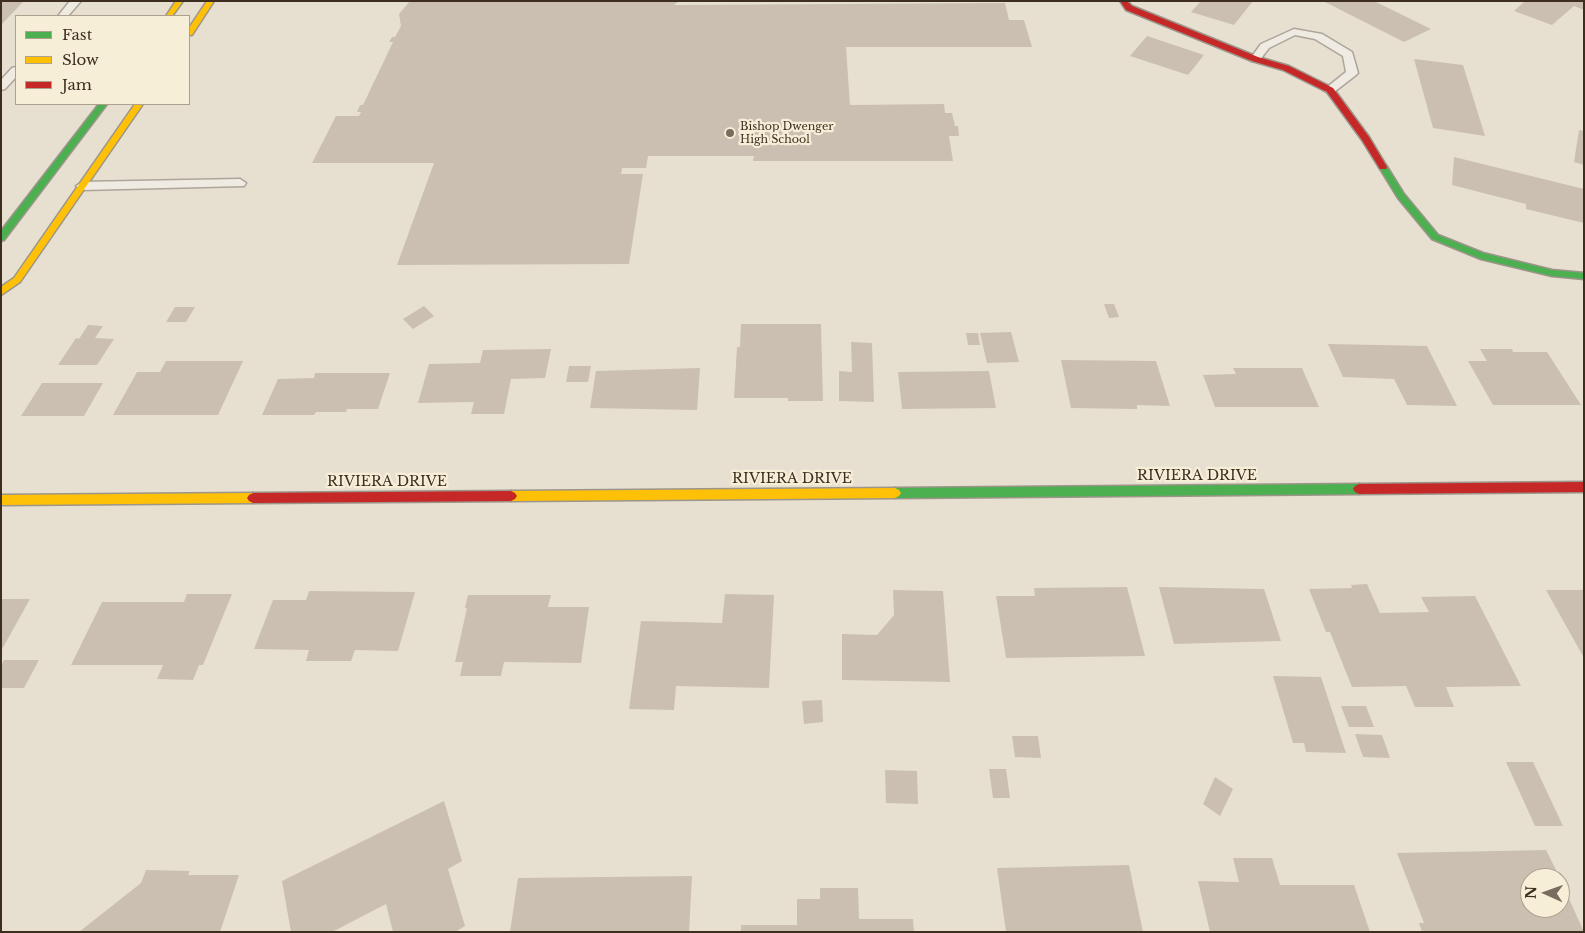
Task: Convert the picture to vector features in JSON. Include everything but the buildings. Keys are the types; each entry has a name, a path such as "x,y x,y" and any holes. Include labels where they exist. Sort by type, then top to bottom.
{"street":[{"path":"170,15 180,1"},
{"path":"190,32 211,1"},
{"path":"1123,1 1129,8 1255,59 1286,68 1330,90 1366,138 1401,196 1435,237 1481,256 1552,273 1584,276"},
{"path":"1,238 102,105"},
{"path":"1,292 17,280 138,105"},
{"name":"RIVIERA DRIVE","path":"1,500 1584,488"}],"lane":[{"path":"64,15 76,1"},
{"path":"1255,59 1265,46 1294,32 1318,36 1348,54 1352,73 1330,90"},
{"path":"1,87 15,71"},
{"path":"82,186 240,183"}],"traffic: fast":[{"path":"1,238 102,105"},
{"path":"1383,167 1401,196 1435,237 1481,256 1552,273 1584,276"},
{"path":"895,493 1359,489"}],"traffic: slow":[{"path":"170,15 180,1"},
{"path":"190,32 211,1"},
{"path":"1,292 17,280 138,105"},
{"path":"511,496 895,493"},
{"path":"1,500 253,498"}],"traffic: jam":[{"path":"1123,1 1129,8 1255,59 1286,68 1330,90 1366,139 1383,167"},
{"path":"1359,489 1584,487"},
{"path":"253,498 511,496"}],"place":[{"name":"Bishop Dwenger High School","path":"730,133"}]}
